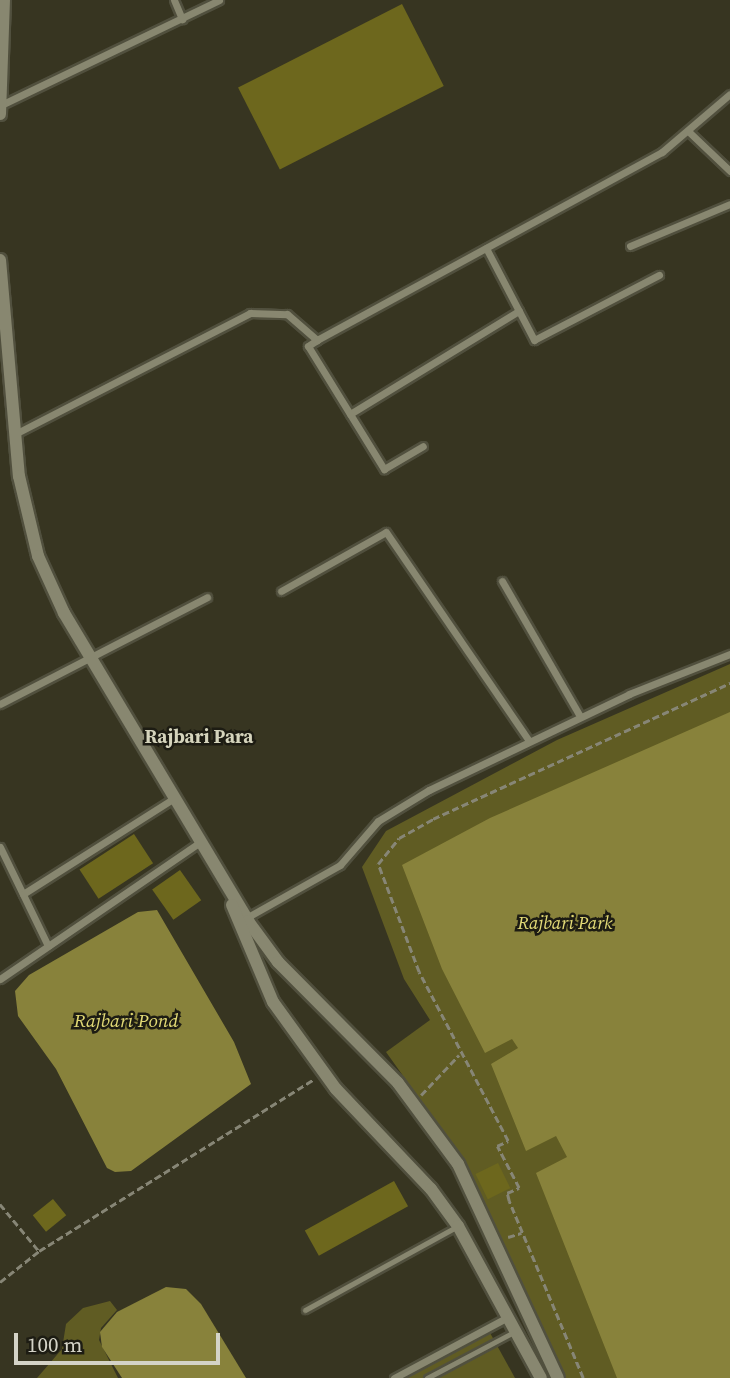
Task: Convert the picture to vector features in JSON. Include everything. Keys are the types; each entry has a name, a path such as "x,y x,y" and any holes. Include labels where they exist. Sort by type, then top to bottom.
{"street":[{"path":"0,114 4,0"},
{"path":"174,0 182,19"},
{"path":"0,105 219,0"},
{"path":"423,446 384,469 309,346 624,174 688,131 730,94"},
{"path":"688,131 730,171"},
{"path":"629,246 730,204"},
{"path":"486,248 534,340 659,275"},
{"path":"0,260 12,436 38,556 89,658 246,918 278,962 414,1101 458,1164 498,1241 558,1378"},
{"path":"350,414 519,311"},
{"path":"12,436 250,313 286,314 317,340"},
{"path":"281,591 386,532 529,741"},
{"path":"502,581 580,716"},
{"path":"0,704 207,597"},
{"path":"246,918 340,865 395,809 580,716 730,654"},
{"path":"23,894 174,798"},
{"path":"0,979 200,842"},
{"path":"0,847 48,946"},
{"path":"224,885 272,1002 323,1073 431,1189 458,1226 541,1378"},
{"path":"394,1378 509,1316"}],"lane":[{"path":"305,1310 458,1226"},
{"path":"427,1378 516,1331"}],"path":[{"path":"583,1378 507,1194 519,1188 498,1146 508,1141 459,1055 385,893 378,864 386,849 433,819 730,683"},
{"path":"420,1096 459,1055"},
{"path":"0,1282 39,1251 323,1073"},
{"path":"0,1204 39,1251"},
{"path":"498,1241 523,1232"}],"green space":[{"name":"Rajbari Park","path":"730,664 730,1378 564,1378 464,1161 386,1052 430,1020 404,979 362,867 386,831 557,740"},
{"path":"110,1301 117,1310 101,1328 99,1340 118,1378 37,1378 62,1349 66,1324 83,1308"},
{"path":"489,1331 515,1378 402,1378"}],"water":[{"name":"Rajbari Park","path":"730,712 730,1378 617,1378 536,1173 567,1157 556,1136 526,1151 491,1064 518,1048 512,1039 485,1053 442,969 402,865 490,818"},
{"name":"Rajbari Pond","path":"157,910 234,1042 251,1084 131,1171 115,1172 107,1168 56,1069 18,1016 15,991 29,975 138,912"},
{"path":"166,1287 186,1289 201,1304 246,1378 122,1378 102,1347 100,1332 117,1312"}],"building":[{"path":"402,4 444,86 280,170 238,88"},
{"path":"134,834 153,863 99,899 79,869"},
{"path":"180,870 201,900 173,920 152,890"},
{"path":"498,1163 510,1188 488,1199 476,1174"},
{"path":"394,1181 408,1206 319,1256 305,1230"},
{"path":"53,1199 66,1215 46,1232 33,1215"}],"district":[{"name":"Rajbari Para","path":"199,737"}]}
